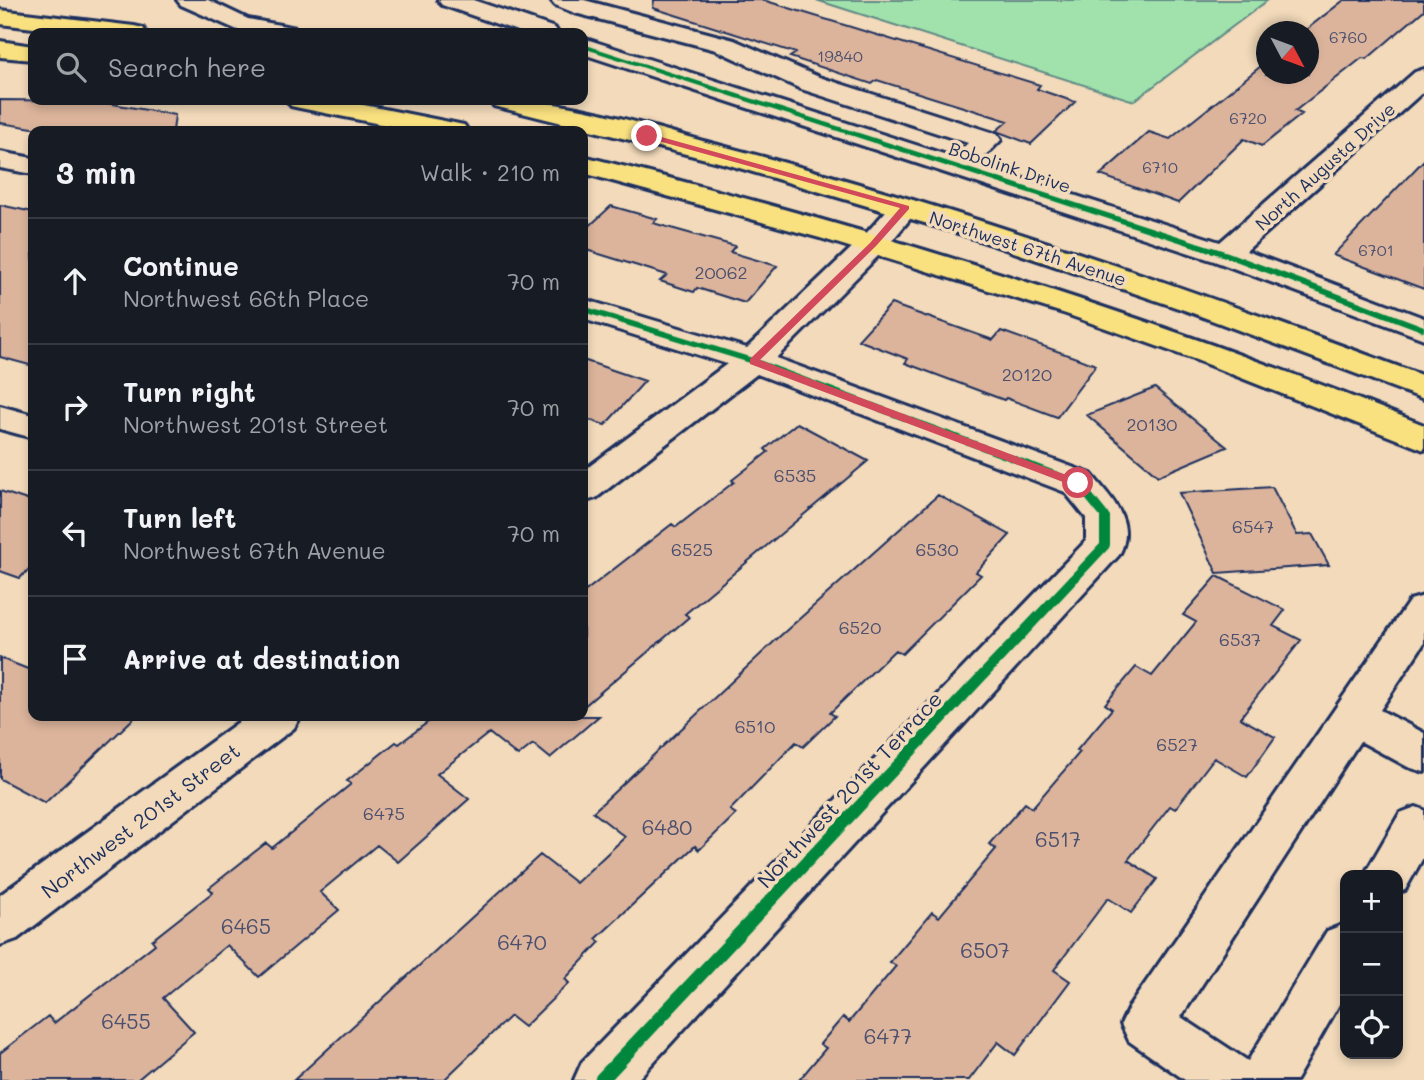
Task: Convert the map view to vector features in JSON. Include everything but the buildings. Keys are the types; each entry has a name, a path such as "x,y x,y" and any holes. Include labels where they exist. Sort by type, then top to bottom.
{"main road":[{"path":"0,17 92,28"},
{"path":"0,49 28,52"},
{"path":"325,105 429,126"},
{"name":"Northwest 67th Avenue","path":"523,105 905,207 1105,273 1424,388"},
{"name":"Northwest 67th Avenue","path":"588,165 873,244 1078,307 1343,405 1424,438"}],"street":[{"path":"189,0 242,25 259,28"},
{"path":"450,0 528,28"},
{"path":"547,28 573,4 725,45 810,83 987,140 957,168"},
{"name":"Bobolink Drive","path":"588,48 1225,254 1424,329"},
{"name":"North Augusta Drive","path":"1225,254 1424,78"},
{"path":"775,110 810,83"},
{"path":"0,160 28,165"},
{"path":"588,485 753,361 873,244 905,207"},
{"path":"588,311 753,361"},
{"name":"Northwest 201st Terrace","path":"601,1080 1105,545 1105,516 1078,483 753,361"},
{"path":"0,416 28,425"},
{"path":"1230,1080 1147,1024 1424,611"},
{"path":"1353,716 1424,754"},
{"name":"Northwest 201st Street","path":"3,918 272,721"},
{"path":"1391,870 1416,827 1424,832"},
{"path":"1267,1080 1340,956"}],"green space":[{"path":"816,0 1268,0 1134,101"}],"cycle path":[{"path":"588,48 1225,254 1424,329"},
{"path":"588,311 753,361 1078,483 1105,516 1105,545 601,1080"}],"route":[{"path":"647,136 905,207 873,244 753,361 1078,483"}]}
